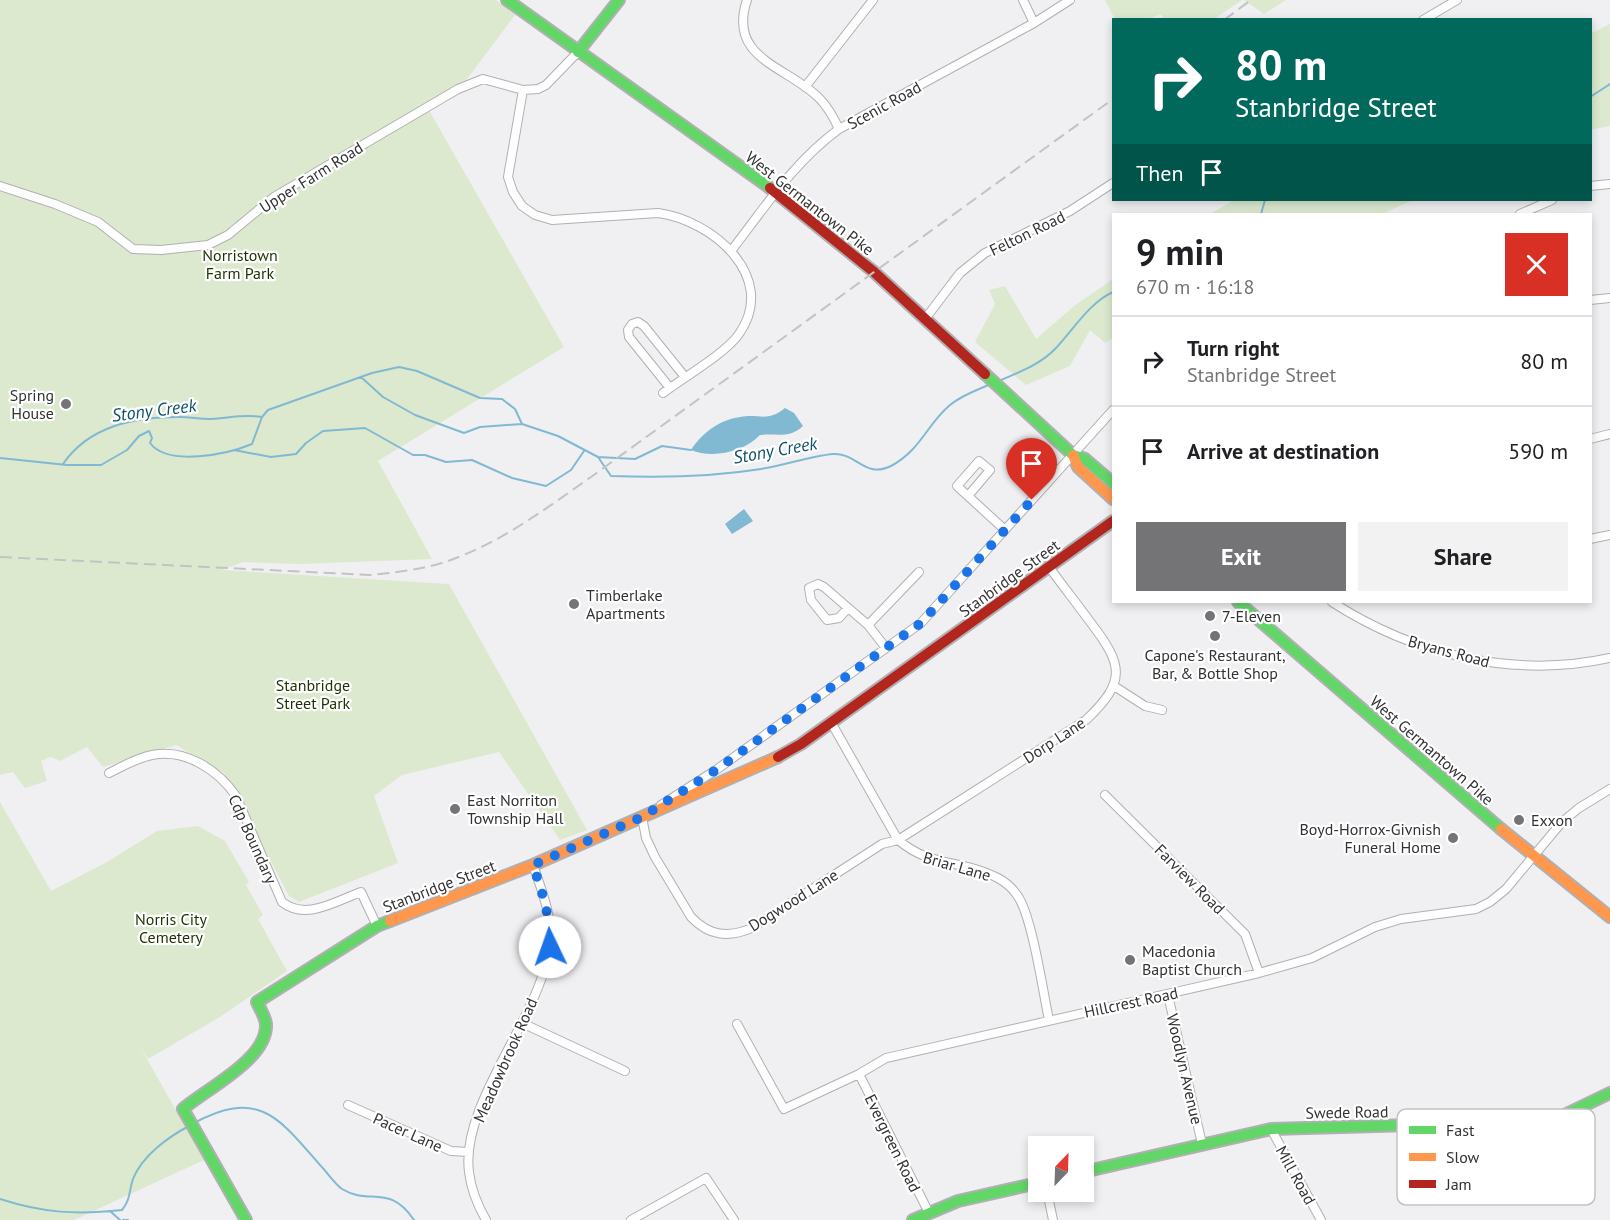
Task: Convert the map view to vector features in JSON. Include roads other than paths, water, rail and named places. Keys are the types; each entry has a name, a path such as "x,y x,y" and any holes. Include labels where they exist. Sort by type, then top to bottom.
{"main road":[{"name":"West Germantown Pike","path":"507,0 776,192 925,319 1073,455 1085,459 1112,482"},
{"path":"578,52 619,0"},
{"name":"West Germantown Pike","path":"1073,455 1078,467 1112,498"},
{"name":"Stanbridge Street","path":"246,1220 183,1109 193,1098 247,1061 264,1041 266,1022 257,1002 376,926 533,865 767,763 832,724 1112,522"},
{"name":"West Germantown Pike","path":"1239,603 1534,858 1610,917"},
{"name":"Swede Road","path":"1579,1109 1610,1093"},
{"name":"Swede Road","path":"1094,1169 1271,1129 1397,1126"},
{"path":"913,1220 928,1211 961,1200 1028,1185"}],"street":[{"path":"747,0 742,16 743,31 749,44 757,55 804,87 831,113 839,129"},
{"path":"804,87 873,0"},
{"path":"1023,0 1034,23"},
{"name":"Scenic Road","path":"731,251 803,158 839,129 1034,23 1071,0"},
{"path":"1426,18 1457,0"},
{"path":"578,52 543,87 523,90 508,177 513,192 522,206 544,219 665,214 692,223 731,251 746,271 750,287 750,311 743,328 733,342 666,391 629,338 628,330 632,324 638,322 644,326 685,377"},
{"name":"Upper Farm Road","path":"0,186 55,204 98,222 133,249 161,250 208,245 228,235 274,197 467,84 479,80 491,80 523,90"},
{"name":"Felton Road","path":"925,319 960,273 985,253 1070,211 1112,184"},
{"path":"1592,186 1610,184"},
{"path":"1522,213 1550,201"},
{"path":"1592,300 1610,297"},
{"name":"Stanbridge Street","path":"642,817 716,770 921,623 1112,411"},
{"path":"1592,438 1610,434"},
{"path":"968,496 990,470 979,461 957,486 1005,530"},
{"path":"1592,539 1610,535"},
{"path":"1049,567 1115,658 1114,686 1145,706 1162,710"},
{"path":"868,625 919,572"},
{"path":"847,609 839,618 827,620 811,600 809,588 818,584 824,587 868,625 886,648"},
{"name":"Bryans Road","path":"1334,603 1392,634 1457,656 1512,664 1573,663 1610,658"},
{"name":"Dorp Lane","path":"898,840 1086,720 1109,697 1114,686"},
{"name":"Briar Lane","path":"832,724 898,840 915,854 986,872 1009,885 1017,894 1026,916 1049,1020"},
{"name":"Cdp Boundary","path":"109,773 154,754 174,755 201,764 225,782 236,796 282,902 298,911 309,911 361,892 376,926"},
{"name":"Hillcrest Road","path":"737,1024 784,1109 859,1074 886,1058 1259,973 1320,955 1376,927 1401,919 1476,909 1506,889 1562,822 1579,808 1610,789"},
{"name":"Farview Road","path":"1105,795 1245,934 1259,973"},
{"name":"Dogwood Lane","path":"642,817 650,848 691,917 699,926 722,935 735,935 752,928 882,844 898,840"},
{"name":"Meadowbrook Road","path":"486,1220 469,1173 469,1152 477,1119 538,987 550,947 551,930 547,908 533,865"},
{"name":"Woodlyn Avenue","path":"1168,995 1202,1144"},
{"path":"522,1023 625,1071"},
{"name":"Evergreen Road","path":"859,1074 928,1211"},
{"name":"Pacer Lane","path":"348,1105 451,1151 469,1152"},
{"name":"Mill Road","path":"1271,1129 1321,1220"},
{"path":"631,1220 706,1178 734,1220"},
{"path":"1049,1202 1053,1220"}],"water":[{"path":"785,408 794,413 803,426 793,433 760,435 737,450 718,454 691,450 700,438 718,424 747,416 773,415"},
{"path":"744,509 753,521 732,534 725,524"}],"waterway":[{"name":"Stony Creek","path":"1592,96 1610,84"},
{"name":"Stony Creek","path":"1261,213 1265,201"},
{"name":"Stony Creek","path":"999,381 1029,368 1050,354 1096,303 1112,293"},
{"name":"Stony Creek","path":"0,458 67,465 101,465 127,450 139,436 149,431 152,438 150,443 170,455 199,456 228,451 252,444 262,417 268,410 372,373 399,367 417,371 480,398 502,399 515,409 522,424 558,436 598,457 611,476 668,477 724,474 761,469 832,454 841,454 867,467 882,469 901,460 910,452 950,405 991,384"},
{"name":"Stony Creek","path":"361,377 383,397 415,415 464,433 480,427 522,424"},
{"name":"Stony Creek","path":"63,464 74,451 99,432 129,422 162,417 211,419 262,417"},
{"name":"Stony Creek","path":"234,450 271,457 296,454 306,443 323,431 365,428 413,455 425,455 446,462 472,460 512,478 546,486 571,470 584,451"},
{"name":"Stony Creek","path":"598,457 635,459 662,446 691,450"},
{"path":"194,1123 216,1113 235,1108 266,1113 292,1134 342,1189 362,1196 388,1198 405,1209 414,1220"},
{"path":"0,1199 60,1212 122,1210 133,1179 149,1155 189,1126"},
{"path":"110,1211 120,1220"},
{"path":"123,1220 128,1220"}],"railway":[{"path":"1227,18 1251,0"},
{"path":"0,557 370,575 425,567 456,558 492,542 559,500 1112,100"}],"place":[{"name":"Spring House","path":"66,404"},
{"name":"Timberlake Apartments","path":"574,604"},
{"name":"7-Eleven","path":"1210,616"},
{"name":"Capone's Restaurant, Bar, & Bottle Shop","path":"1215,636"},
{"name":"East Norriton Township Hall","path":"455,809"},
{"name":"Exxon","path":"1519,820"},
{"name":"Boyd-Horrox-Givnish Funeral Home","path":"1453,838"},
{"name":"Macedonia Baptist Church","path":"1130,960"}],"park label":[{"name":"Norristown Farm Park","path":"240,264"},
{"name":"Stanbridge Street Park","path":"313,694"},
{"name":"Norris City Cemetery","path":"171,928"}]}
